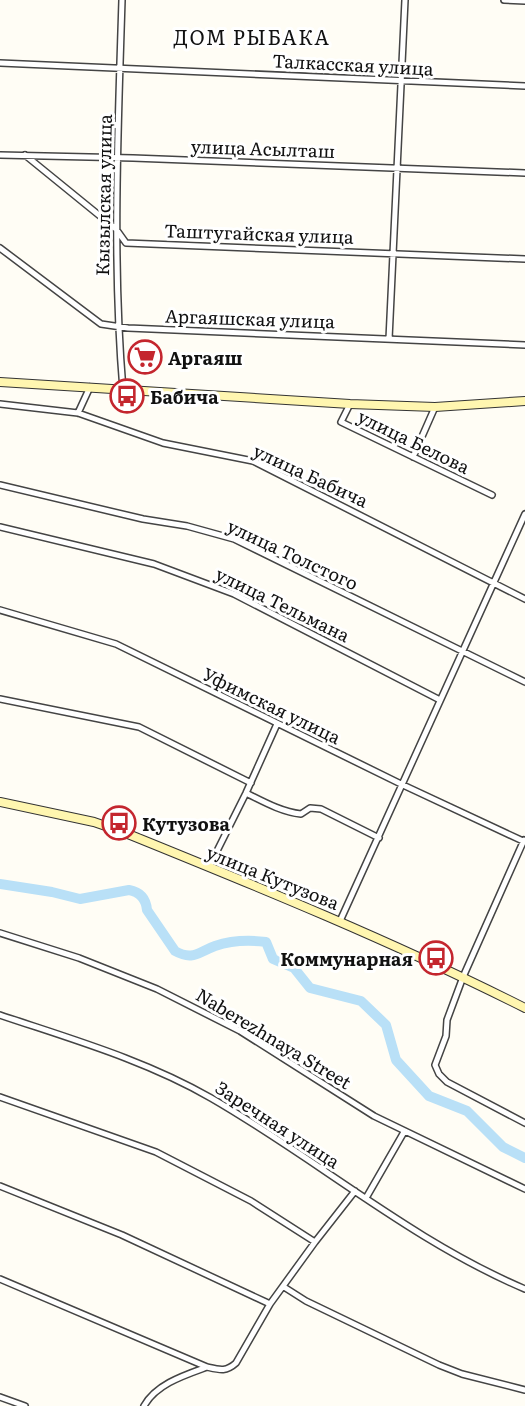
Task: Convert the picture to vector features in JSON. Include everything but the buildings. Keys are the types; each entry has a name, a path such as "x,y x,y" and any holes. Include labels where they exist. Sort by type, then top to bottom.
{"main road":[{"name":"улица Белова","path":"0,382 350,404 435,407 525,401"},
{"name":"улица Кутузова","path":"0,802 94,822 123,832 340,921 525,1008"}],"street":[{"name":"Кызылская улица","path":"122,0 116,229 117,327 123,390"},
{"path":"389,339 405,0"},
{"path":"504,0 525,1"},
{"name":"Талкасская улица","path":"0,63 525,86"},
{"name":"улица Асылташ","path":"0,155 117,157 525,173"},
{"name":"Таштугайская улица","path":"25,155 116,229 126,243 525,259"},
{"name":"Аргаяшская улица","path":"0,248 101,324 117,327 525,345"},
{"path":"78,413 90,387"},
{"name":"улица Бабича","path":"0,404 78,413 163,443 253,461 525,598"},
{"name":"улица Белова","path":"350,404 341,422 492,495"},
{"path":"413,457 435,407"},
{"name":"улица Толстого","path":"0,485 143,519 187,526 234,539 525,682"},
{"path":"340,921 525,514"},
{"name":"улица Тельмана","path":"0,527 154,564 234,594 440,700"},
{"name":"Уфимская улица","path":"0,610 116,644 403,785 525,841"},
{"path":"0,699 139,727 251,783"},
{"path":"209,867 251,783 277,724"},
{"path":"246,793 293,813 301,814 310,808 321,809 378,838"},
{"path":"525,841 463,977 447,1020 446,1036 435,1065 439,1074 447,1082 525,1123"},
{"name":"Naberezhnaya Street","path":"0,933 79,958 157,988 240,1031 374,1116 525,1189"},
{"name":"Заречная улица","path":"0,1015 104,1050 171,1076 248,1120 454,1255 525,1289"},
{"path":"0,1097 156,1152 251,1201 315,1242"},
{"path":"366,1198 405,1132"},
{"path":"0,1186 122,1235 270,1304"},
{"path":"0,1279 207,1367 221,1371 230,1369 236,1363 270,1304 356,1191"},
{"path":"284,1287 306,1301 439,1365 462,1374 525,1390"},
{"path":"144,1406 161,1389 183,1375 207,1367"},
{"path":"0,1397 25,1406"}],"waterway":[{"path":"0,884 80,899 133,891 144,899 147,910 175,951 181,954 191,955 227,943 266,942 273,959 294,968 310,988 361,1001 386,1025 396,1060 429,1096 467,1111 503,1147 525,1158"}],"place":[{"name":"Аргаяш","path":"145,357"},
{"name":"Бабича","path":"127,396"},
{"name":"Кутузова","path":"119,823"},
{"name":"Коммунарная","path":"436,958"}],"district":[{"name":"ДОМ РЫБАКА","path":"252,36"}]}
